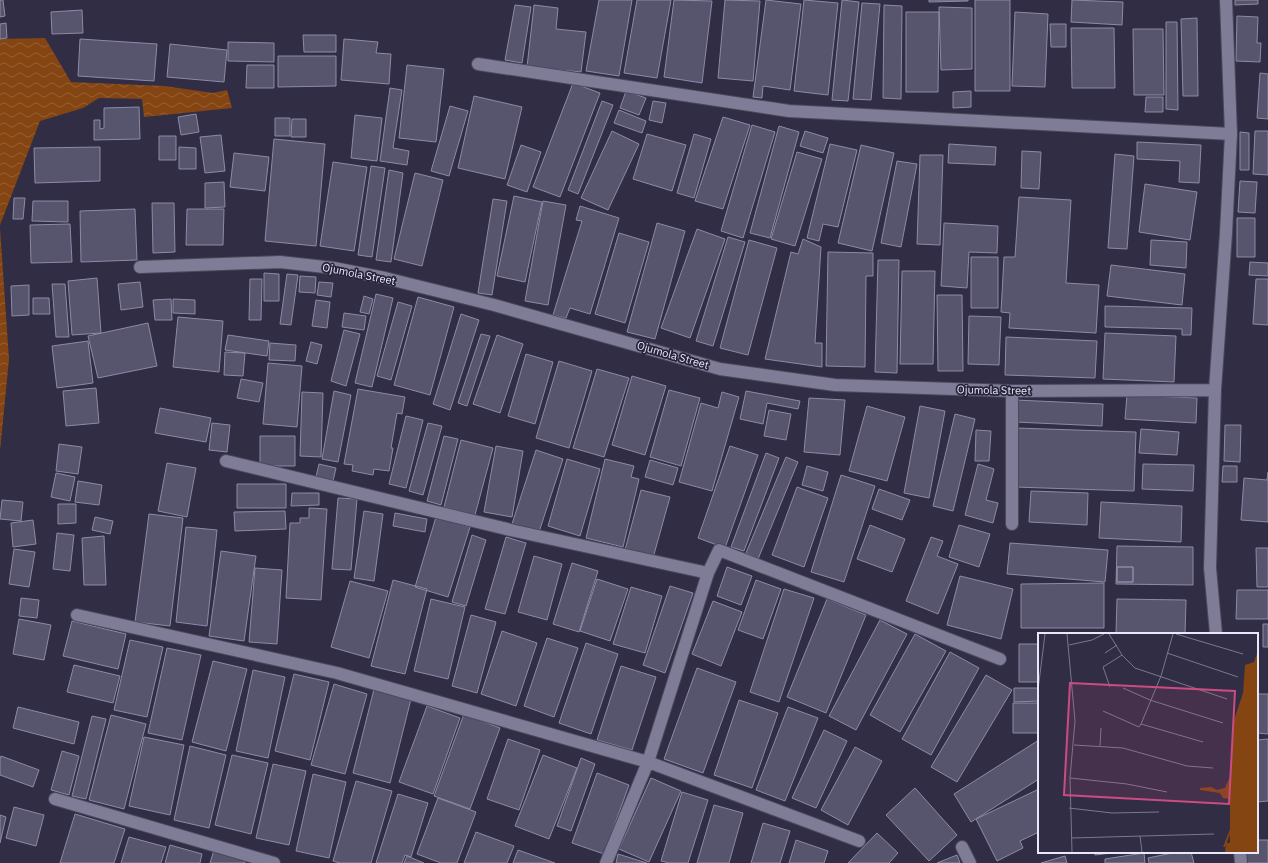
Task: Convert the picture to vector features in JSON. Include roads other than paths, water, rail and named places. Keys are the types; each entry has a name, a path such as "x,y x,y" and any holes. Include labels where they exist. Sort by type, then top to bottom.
{"street":[{"path":"1216,633 1210,568 1215,390 1231,134 1226,0"},
{"path":"478,64 789,111 1231,134"},
{"name":"Ojumola Street","path":"140,267 280,262 334,268 385,278 494,304 720,368 834,385 1012,391 1215,390"},
{"path":"1012,391 1012,524"},
{"path":"226,460 515,531 708,573"},
{"path":"606,863 648,762 708,573 719,550 1000,660"},
{"path":"77,615 337,673 648,762 859,841"},
{"path":"55,799 274,863"},
{"path":"962,847 970,863"},
{"path":"1240,853 1241,863"}],"water":[{"path":"45,38 71,82 165,86 213,93 227,90 232,108 144,117 142,99 99,98 83,108 40,121 0,225 0,39"},
{"path":"0,228 9,359 0,451"}]}
